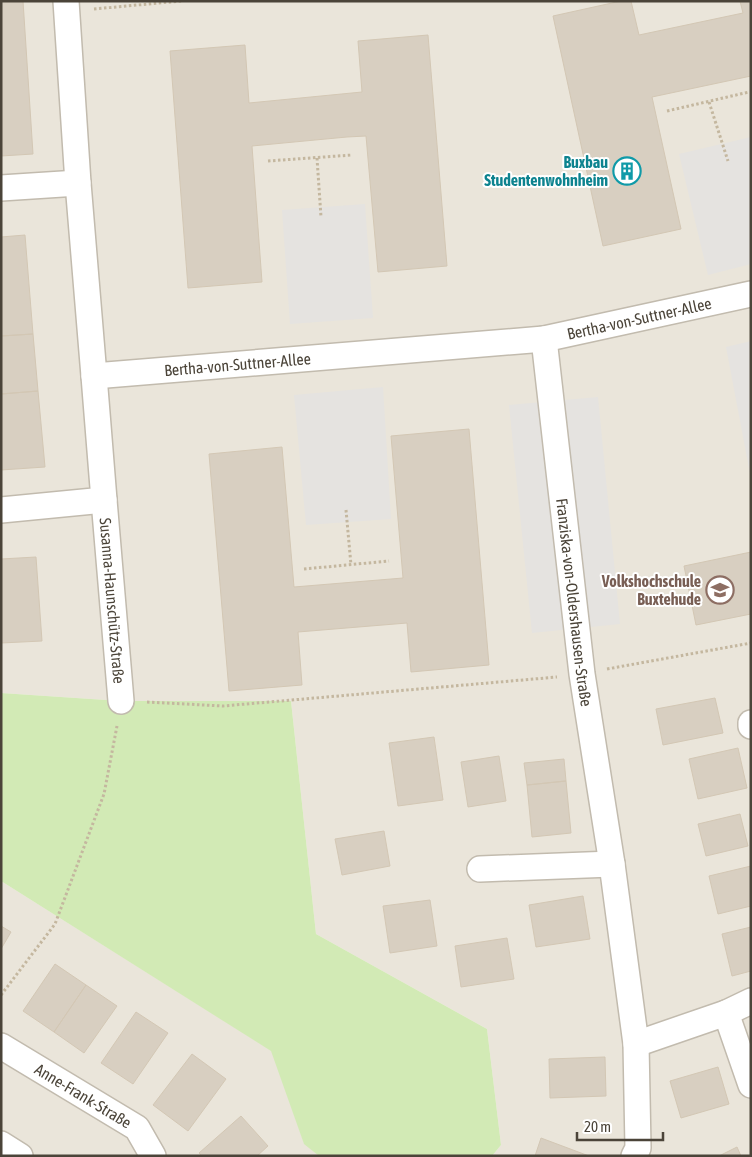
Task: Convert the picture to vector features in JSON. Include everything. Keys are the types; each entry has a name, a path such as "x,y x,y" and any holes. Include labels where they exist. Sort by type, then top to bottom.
{"street":[{"path":"67,6 78,183 94,376"},
{"path":"1,188 78,183"},
{"name":"Bertha-von-Suttner-Allee","path":"94,376 544,339 751,294"},
{"name":"Franziska-von-Oldershausen-Straße","path":"544,339 582,674 612,864 636,1044"},
{"name":"Susanna-Haunschütz-Straße","path":"94,376 121,701"},
{"name":"Susanna-Haunschütz-Straße","path":"1,510 104,500"},
{"path":"480,870 612,864"},
{"path":"634,1156 638,1148 636,1044 726,1013 751,1001"},
{"path":"726,1013 751,1085"},
{"name":"Anne-Frank-Straße","path":"1,1046 137,1128 153,1156"},
{"path":"1,1144 20,1156"}],"path":[{"path":"67,6 181,1"},
{"path":"667,111 749,92"},
{"path":"709,102 728,161"},
{"path":"268,161 352,155"},
{"path":"317,158 321,217"},
{"path":"346,510 351,565"},
{"path":"304,569 389,561"},
{"path":"1,995 55,924 104,794 121,701 223,706 538,680 582,674 751,643"}],"shaded area":[{"path":"1,1 751,1 751,1156 492,1156 501,1145 487,1029 316,934 291,701 121,701 1,693"},
{"path":"751,137 751,264 708,275 679,154"},
{"path":"365,204 373,318 290,324 282,210"},
{"path":"751,341 751,479 726,347"},
{"path":"383,387 391,519 306,525 294,395"},
{"path":"598,397 620,624 532,633 509,405"},
{"path":"1,881 272,1051 304,1143 319,1156 1,1156"}],"green space":[{"path":"1,693 121,701 291,701 316,934 487,1029 501,1145 492,1156 319,1156 304,1144 271,1051 1,881"}],"building":[{"path":"1,1 23,1 33,154 1,156"},
{"name":"Buxbau Studentenwohnheim","path":"621,1 631,1 639,35 743,13 740,1 751,1 751,76 652,97 681,229 603,246 553,16"},
{"path":"428,35 447,266 378,272 366,136 347,137 252,146 262,282 188,288 170,51 245,45 249,103 362,92 358,41"},
{"path":"25,235 33,334 1,336 1,237"},
{"path":"33,334 38,391 1,394 1,336"},
{"path":"38,391 45,467 1,470 1,394"},
{"path":"469,429 489,665 411,672 407,623 298,632 302,685 229,691 209,454 282,447 294,587 403,578 391,436"},
{"name":"Volkshochschule Buxtehude","path":"751,552 751,614 696,625 684,566"},
{"path":"36,557 42,641 1,643 1,559"},
{"path":"715,698 723,733 663,745 656,709"},
{"path":"434,737 443,800 398,806 389,743"},
{"path":"738,748 747,788 698,799 689,759"},
{"path":"499,756 506,801 468,807 461,762"},
{"path":"564,759 566,781 527,785 524,763"},
{"path":"566,781 571,833 532,837 527,785"},
{"path":"740,814 748,846 706,856 698,824"},
{"path":"384,831 390,866 342,875 335,839"},
{"path":"751,866 751,906 718,914 709,876"},
{"path":"583,896 590,939 536,947 529,905"},
{"path":"430,900 437,946 390,953 383,906"},
{"path":"1,926 11,932 1,949"},
{"path":"751,927 751,971 732,976 722,934"},
{"path":"507,938 514,979 461,987 455,946"},
{"path":"55,964 86,985 54,1032 23,1011"},
{"path":"86,985 117,1006 84,1053 54,1032"},
{"path":"136,1012 168,1033 133,1084 101,1063"},
{"path":"192,1054 226,1079 188,1131 153,1105"},
{"path":"605,1057 606,1096 550,1098 549,1059"},
{"path":"718,1067 729,1104 681,1118 670,1081"},
{"path":"241,1116 268,1146 257,1156 202,1156 199,1153"},
{"path":"541,1138 589,1156 535,1156"},
{"path":"737,1147 741,1156 719,1156"}],"place":[{"name":"Buxbau Studentenwohnheim","path":"627,171"},
{"name":"Volkshochschule Buxtehude","path":"720,590"}]}
